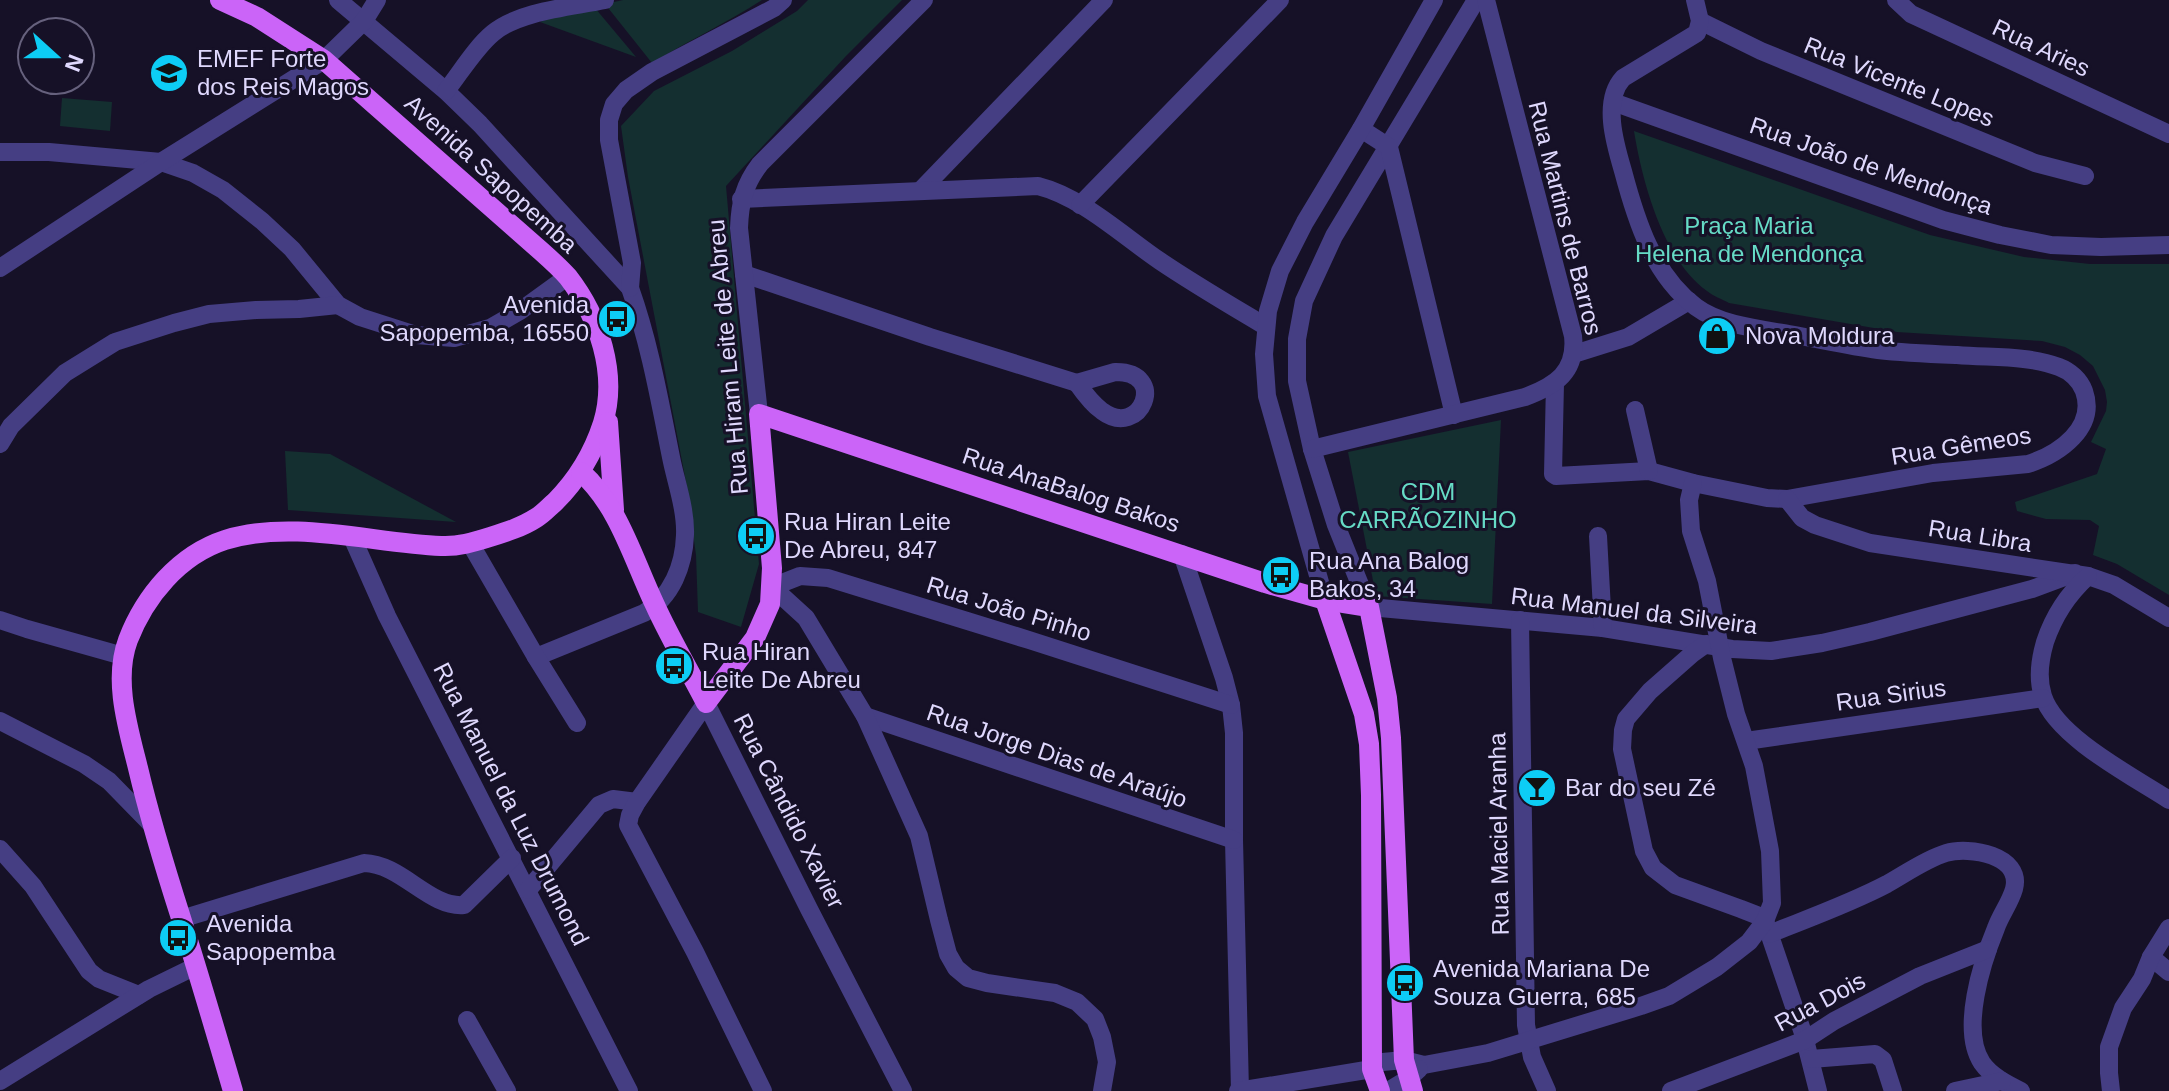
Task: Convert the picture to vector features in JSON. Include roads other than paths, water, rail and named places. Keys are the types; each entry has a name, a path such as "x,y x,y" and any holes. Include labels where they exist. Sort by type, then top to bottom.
{"main road":[{"name":"Avenida Sapopemba","path":"220,0 257,17 324,60 541,251 567,277 586,306 598,332 609,378 608,406 598,439 581,472 539,517 509,531 470,543 445,546 282,532 245,534 221,541 181,564 153,592 123,656 122,685 127,726 151,824 233,1091"},
{"path":"608,406 615,514"},
{"name":"Rua AnaBalog Bakos","path":"759,414 1265,583 1325,600 1369,607"},
{"name":"Rua Hiram Leite de Abreu","path":"706,703 755,638 770,604 772,587 759,414"},
{"name":"Rua Cândido Xavier","path":"581,472 597,486 615,514 656,607 706,703"},
{"path":"1325,600 1364,714 1369,744 1372,1066 1380,1091"},
{"path":"1369,607 1387,698 1391,738 1412,1074"}],"street":[{"name":"Avenida Sapopemba","path":"338,0 446,91 497,142 630,288 641,318 660,401 685,532 683,555 676,576 656,607"},
{"path":"0,268 324,60 364,21 377,0"},
{"path":"446,91 486,39 508,23 605,0"},
{"path":"630,288 632,263 609,140 609,120 614,104 626,90 652,72 774,8 783,0"},
{"name":"Rua Hiram Leite de Abreu","path":"759,414 739,228 741,199 749,178 924,0"},
{"path":"921,190 1104,0"},
{"path":"1080,205 1280,0"},
{"path":"1325,600 1267,396 1265,326 1272,293 1293,244 1434,0"},
{"path":"1369,607 1336,525 1312,449 1297,381 1297,339 1304,301 1334,236 1476,0"},
{"name":"Rua Martins de Barros","path":"1486,0 1573,336 1574,354 1555,383"},
{"path":"1613,102 1618,83 1623,78 1697,33 1700,21 1695,0"},
{"name":"Rua Aries","path":"1896,0 1911,14 2169,134"},
{"name":"Rua Vicente Lopes","path":"1700,21 1761,51 2035,163 2085,176"},
{"name":"Rua João de Mendonça","path":"1613,102 1943,220 2000,235 2064,245 2169,245"},
{"name":"Rua Gêmeos","path":"1613,102 1618,153 1643,238 1668,277 1697,308 1728,321 1764,330 1878,350 2044,363 2060,367 2073,375 2082,386 2087,410 2085,421 2070,440 2043,459 2009,467 1933,473 1787,499"},
{"path":"1361,129 1389,147 1454,415"},
{"path":"0,152 49,152 161,162 193,173 223,190 253,213 292,249 338,305 360,317 416,335 454,338 490,328 567,277"},
{"path":"741,199 1030,185 1048,188 1080,205 1161,262 1265,326"},
{"path":"744,274 1077,383"},
{"path":"1574,354 1628,337 1689,301"},
{"path":"0,444 11,426 65,373 115,342 209,314 338,305"},
{"path":"1312,449 1525,397 1555,383 1553,474 1557,477 1649,471 1767,498 1787,499"},
{"path":"1635,410 1649,471"},
{"path":"1684,481 1691,531 1707,581 1713,645 1758,779 1770,851 1772,903 1767,928"},
{"name":"Rua Libra","path":"1787,499 1802,518 1815,525 1870,543 2082,574 2114,585 2169,618"},
{"path":"1598,536 1603,628"},
{"name":"Rua Manuel da Luz Drumond","path":"352,537 387,616 629,1091"},
{"path":"470,543 577,723"},
{"path":"1182,554 1224,678 1234,733 1239,1091 1372,1066 1412,1074"},
{"path":"2082,574 2056,614 2041,656 2043,698 2054,716 2074,736 2169,800"},
{"name":"Rua Manuel da Silveira","path":"1369,607 1603,628 1748,651 1771,651 1870,632 2082,574"},
{"name":"Rua João Pinho","path":"772,587 800,576 828,578 1231,705"},
{"path":"772,587 806,618 865,716 919,836 948,954 956,968 968,978 1055,993 1077,1002 1095,1019 1102,1037 1107,1062 1102,1091"},
{"path":"536,657 656,607"},
{"path":"0,620 123,656"},
{"name":"Rua Maciel Aranha","path":"1520,620 1527,1041 1547,1091"},
{"path":"1713,645 1692,654 1650,691 1626,719 1622,749 1644,851 1653,868 1675,885 1750,912 1767,928 1811,1059 1818,1091"},
{"name":"Rua Sirius","path":"1746,741 2043,698"},
{"name":"Rua Hiram Leite de Abreu","path":"637,802 706,703"},
{"name":"Rua Cândido Xavier","path":"706,703 903,1091"},
{"name":"Rua Jorge Dias de Araújo","path":"865,716 1234,840"},
{"path":"0,721 84,764 109,781 151,824"},
{"path":"528,890 599,805 613,799 637,802 628,825 763,1091"},
{"path":"0,849 33,886 89,971 106,983 139,995"},
{"path":"1388,1091 1412,1074 1669,996 1717,967 1767,928 1818,917 1869,894 1943,854 1960,851 1978,852 1998,859 2009,865 2015,876 2014,888 1988,949 1973,1016 1973,1037 1977,1055 1984,1066 2021,1091"},
{"path":"181,919 364,863 387,867 430,894 453,905 464,905 512,858"},
{"path":"2111,1091 2109,1047 2123,1008 2142,979 2162,961 2169,928"},
{"name":"Rua Dois","path":"1671,1091 1805,1040 1834,1021 1920,976 1988,949"},
{"path":"0,1081 139,995 196,966"},
{"path":"467,1020 507,1091"},
{"path":"1811,1059 1875,1054 1883,1060 1893,1091"},
{"path":"1955,1091 2002,1081"}],"place":[{"name":"EMEF Forte dos Reis Magos","path":"169,73"},
{"name":"Avenida Sapopemba, 16550","path":"617,319"},
{"name":"Nova Moldura","path":"1717,336"},
{"name":"Rua Hiran Leite De Abreu, 847","path":"756,536"},
{"name":"Rua Ana Balog Bakos, 34","path":"1281,575"},
{"name":"Rua Hiran Leite De Abreu","path":"674,666"},
{"name":"Bar do seu Zé","path":"1537,788"},
{"name":"Avenida Sapopemba","path":"178,938"},
{"name":"Avenida Mariana De Souza Guerra, 685","path":"1405,983"}],"park label":[{"name":"Praça Maria Helena de Mendonça","path":"1749,240"},
{"name":"CDM CARRÃOZINHO","path":"1428,506"}]}
